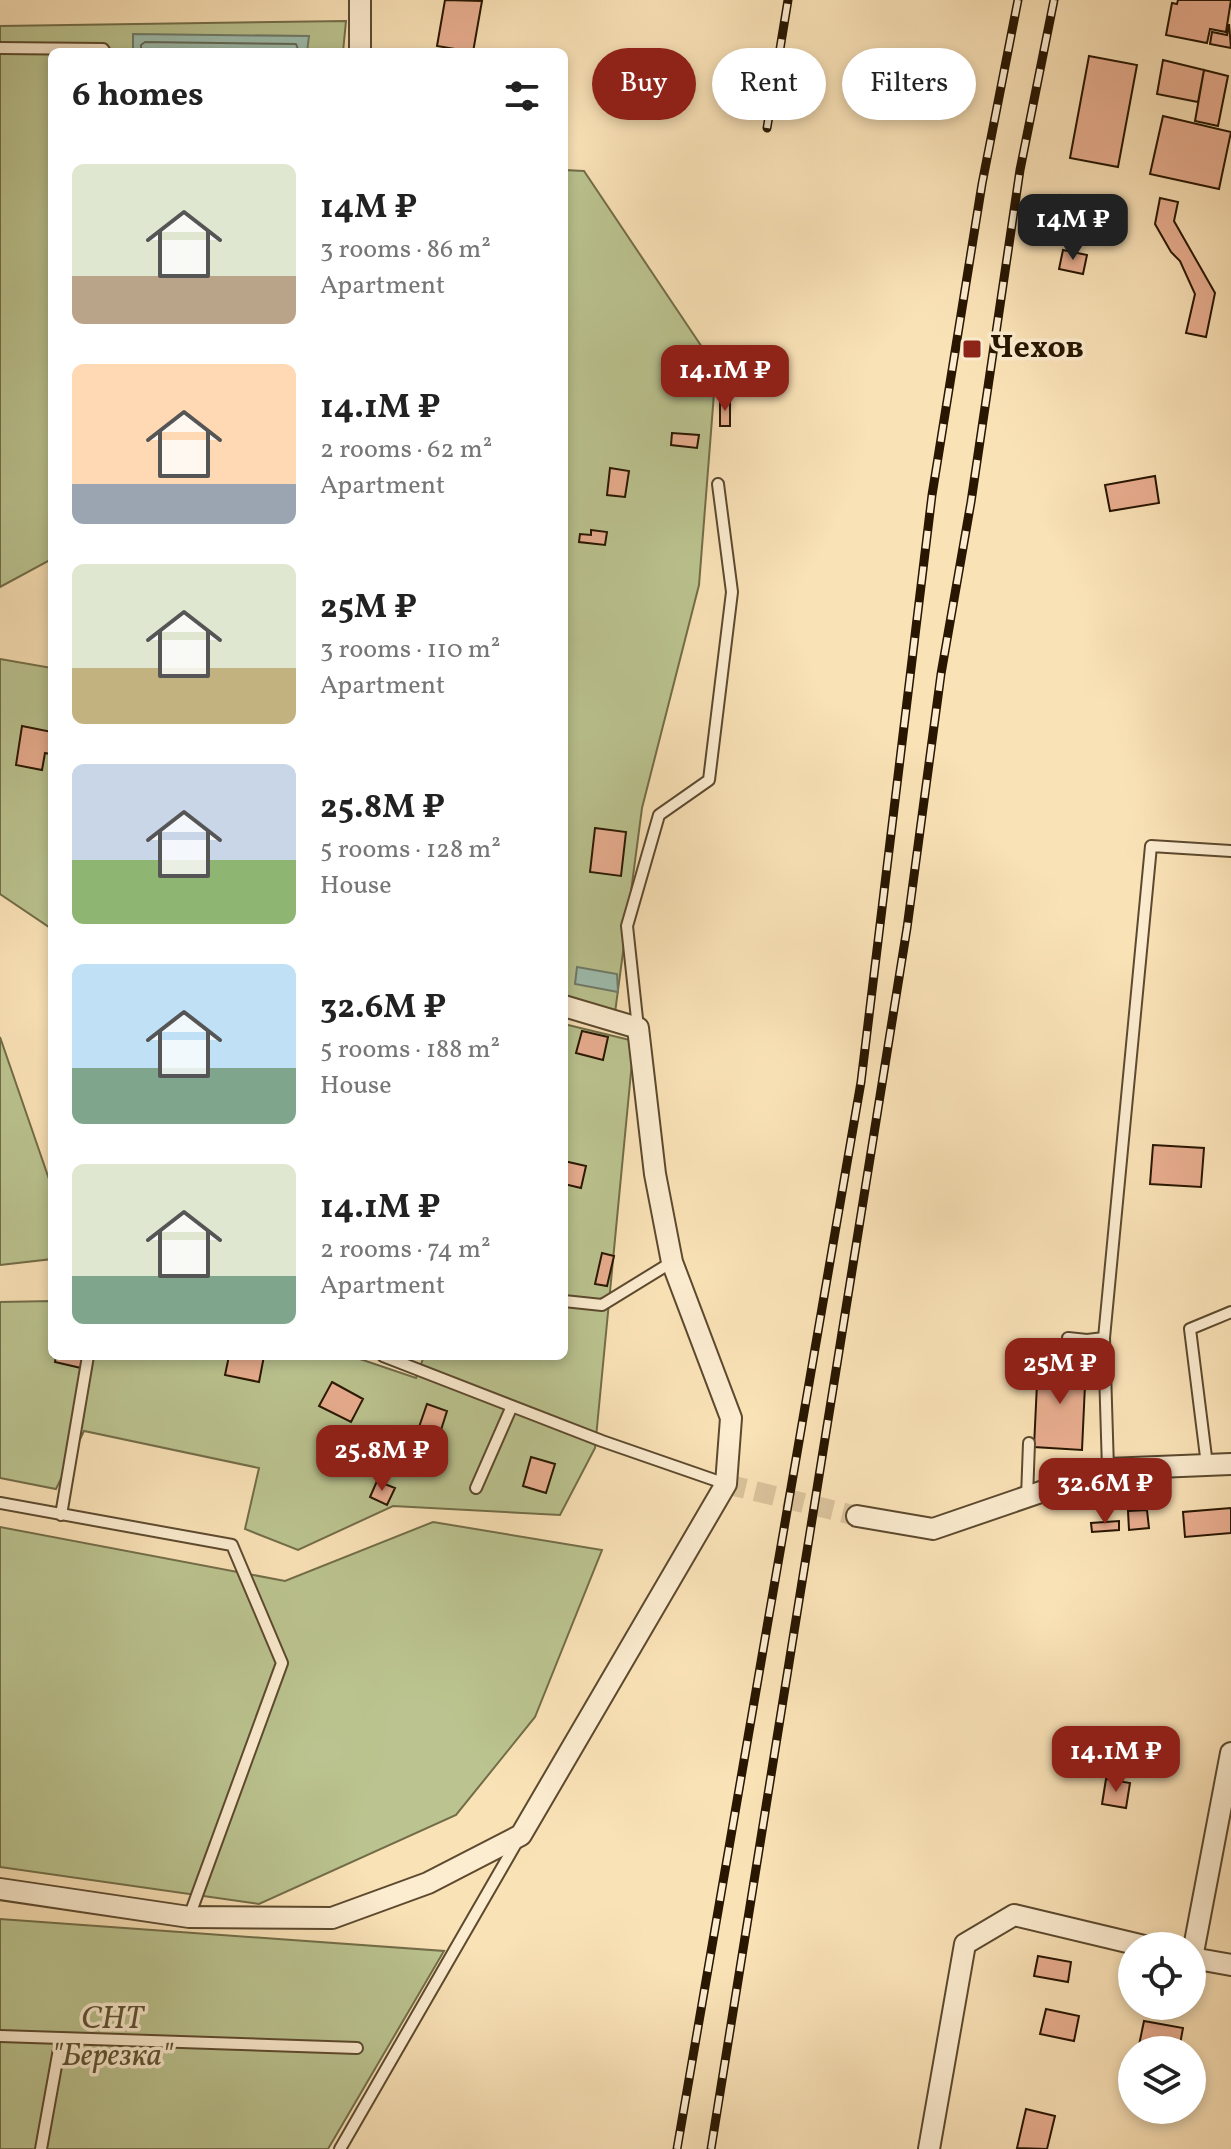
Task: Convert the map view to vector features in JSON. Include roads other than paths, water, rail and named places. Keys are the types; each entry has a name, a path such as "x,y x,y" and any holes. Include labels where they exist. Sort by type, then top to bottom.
{"street":[{"path":"360,0 360,48"},
{"path":"0,1889 189,1917 332,1918 428,1883 521,1835 726,1484 731,1418 672,1262 655,1174 638,1028 568,1007"},
{"path":"857,1516 933,1529 1108,1469 1231,1464"},
{"path":"1197,1932 1231,1753"},
{"path":"929,2149 965,1944 1014,1915 1118,1940"},
{"path":"1206,1961 1231,1965"}],"lane":[{"path":"0,48 48,48"},
{"path":"638,1028 627,926 659,815 709,780 732,592 718,484"},
{"path":"1108,1469 1104,1338 1151,846 1231,851"},
{"path":"568,1301 602,1305 672,1262"},
{"path":"1207,1465 1190,1329 1231,1312"},
{"path":"1068,1338 1104,1338"},
{"path":"61,1515 87,1360"},
{"path":"393,1360 726,1484"},
{"path":"476,1488 512,1406"},
{"path":"1027,1497 1029,1443"},
{"path":"0,1503 232,1545 282,1663 189,1917"},
{"path":"340,2149 521,1835"},
{"path":"0,2036 357,2048"},
{"path":"41,2149 61,2038"}],"water":[{"path":"133,34 309,36 308,48 133,48"},
{"path":"577,967 617,974 618,992 575,984"}],"tunnel":[{"path":"726,1484 857,1516"}],"railway":[{"path":"767,128 788,0"},
{"path":"677,2149 861,1082 932,495 982,184 1018,0"},
{"path":"711,2149 907,928 941,674 971,502 1020,170 1054,0"}],"place":[{"name":"Чехов","path":"972,349"}],"park label":[{"name":"СНТ \"Березка\"","path":"112,2038"}]}
